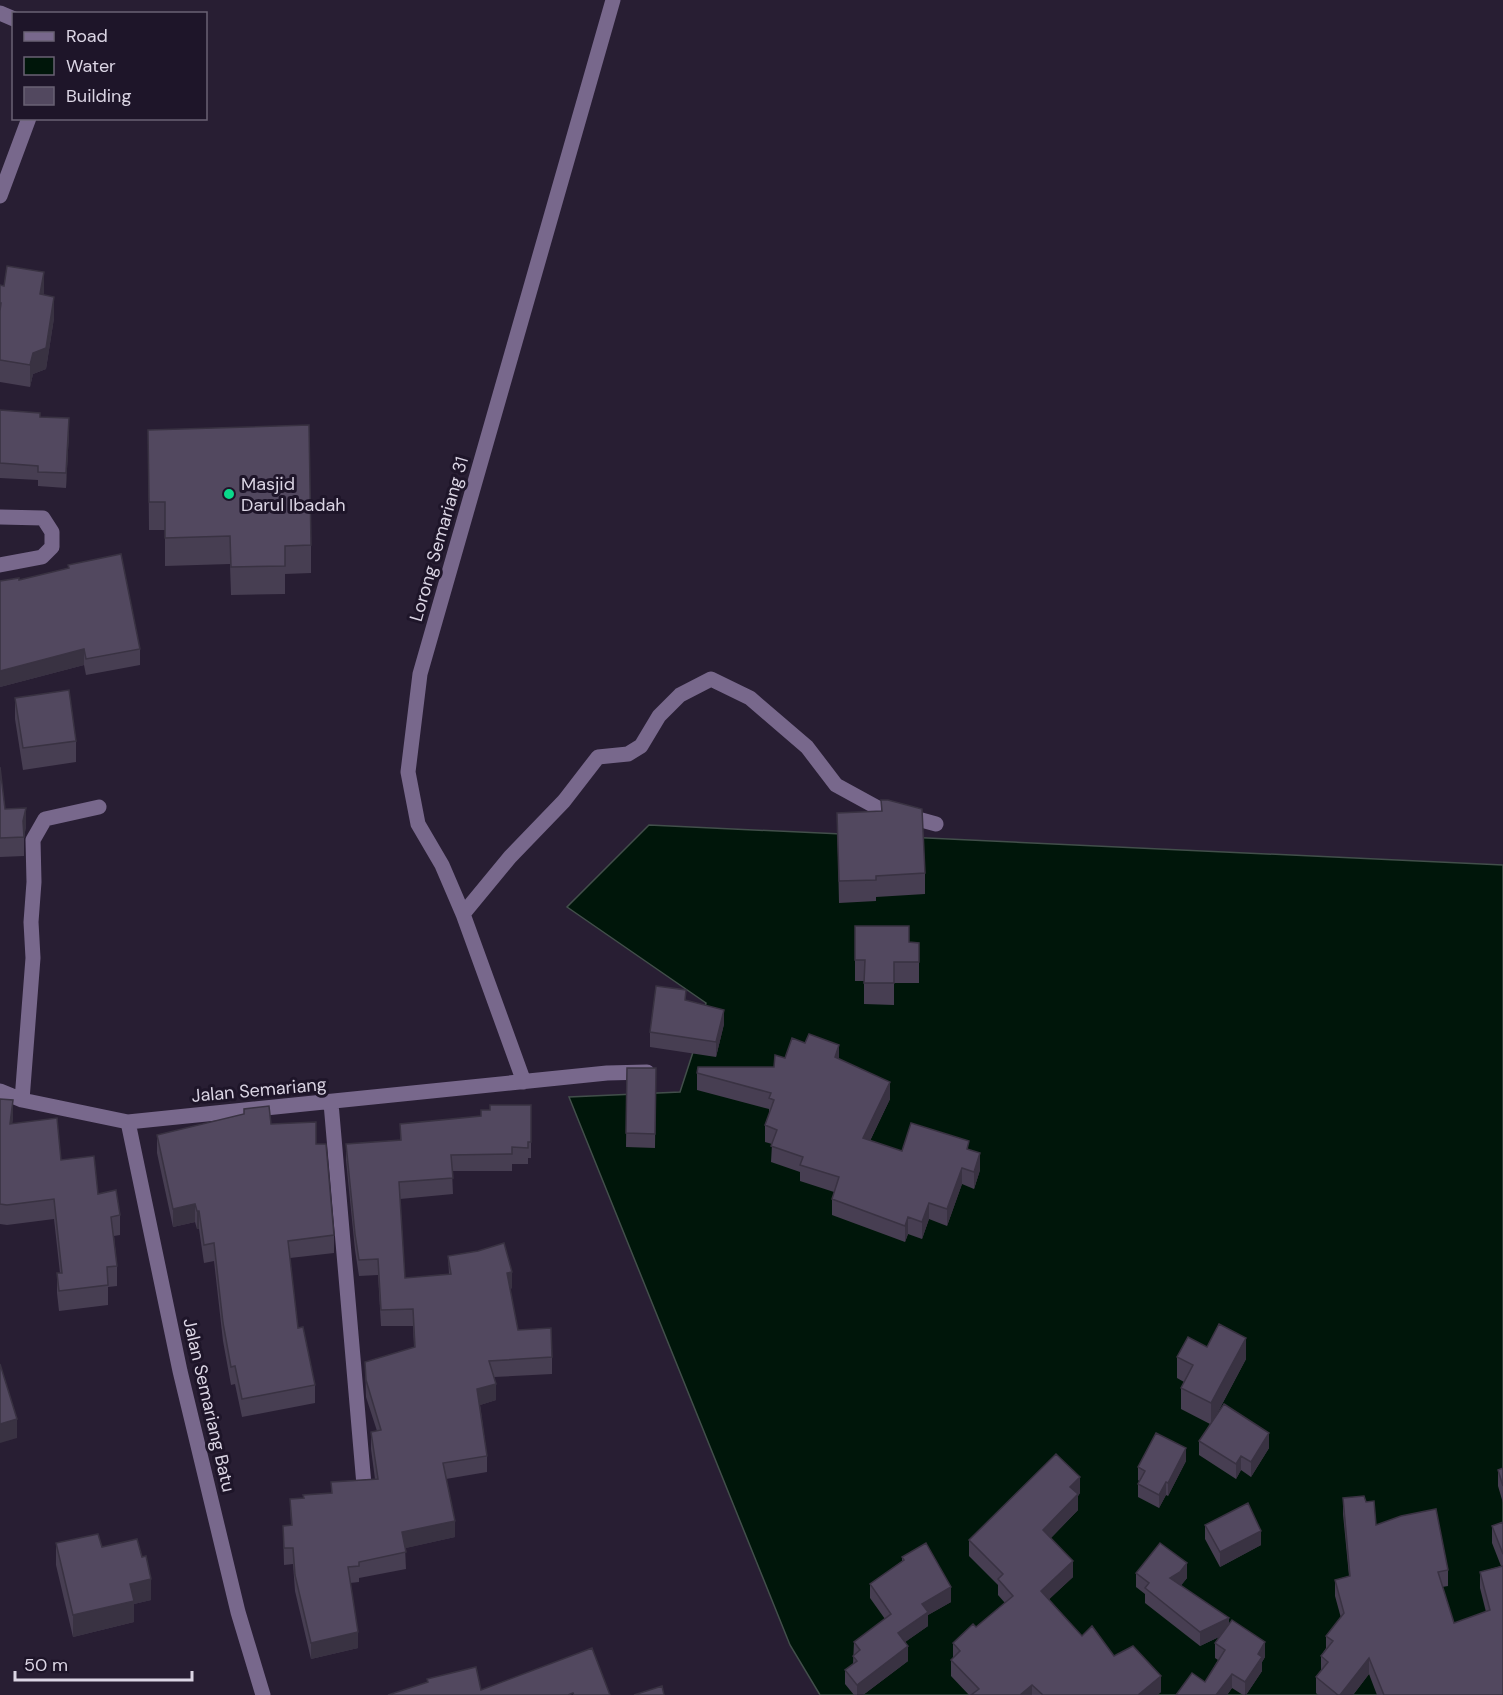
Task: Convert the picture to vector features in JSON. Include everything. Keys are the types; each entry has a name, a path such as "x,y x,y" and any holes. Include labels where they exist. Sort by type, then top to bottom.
{"street":[{"name":"Lorong Semariang 31","path":"524,1082 463,914 442,865 418,824 408,772 420,674 613,0"},
{"path":"0,196 28,120"},
{"path":"0,517 43,518 52,532 52,547 42,557 0,565"},
{"path":"463,914 510,857 564,801 597,757 628,754 641,746 659,716 680,695 711,680 750,698 807,747 836,785 878,808 936,824"},
{"path":"22,1100 33,958 31,922 34,882 33,840 45,819 99,807"},
{"name":"Jalan Semariang","path":"0,1092 22,1100 128,1122 607,1073 647,1072"},
{"path":"331,1103 364,1485"},
{"name":"Jalan Semariang Batu","path":"128,1122 183,1380 238,1612 263,1695"}],"water":[{"path":"649,825 1503,865 1503,1695 820,1695 790,1645 569,1097 680,1092 695,1046 706,1003 567,907"}],"building":[{"path":"7,266 44,272 40,294 54,297 46,348 33,353 30,365 0,360 0,285 4,286"},
{"path":"0,410 40,413 40,417 69,418 66,473 38,472 38,466 0,463"},
{"name":"Masjid Darul Ibadah","path":"309,425 311,545 285,546 285,566 231,567 230,536 165,538 165,502 149,502 148,430"},
{"path":"121,554 140,649 86,659 84,649 0,671 0,581 19,578 19,580 69,568 68,565"},
{"path":"69,690 76,741 23,748 15,698"},
{"path":"0,767 5,809 26,808 23,821 24,837 0,838"},
{"path":"881,800 922,809 925,873 876,876 876,880 839,881 837,813 882,811"},
{"path":"855,926 909,926 909,942 919,943 919,962 894,962 894,983 864,983 865,960 855,960"},
{"path":"656,986 686,990 685,1000 724,1010 716,1042 650,1032"},
{"path":"809,1034 839,1045 835,1057 890,1082 863,1138 902,1151 911,1123 969,1141 967,1149 980,1153 974,1172 962,1168 947,1209 929,1203 922,1222 908,1217 905,1226 832,1199 839,1177 800,1165 803,1157 771,1146 777,1130 765,1125 774,1100 769,1098 771,1093 697,1073 698,1067 774,1067 775,1055 785,1058 792,1038 805,1043"},
{"path":"627,1068 656,1068 655,1134 626,1133"},
{"path":"0,1099 13,1100 10,1124 57,1118 61,1160 94,1156 98,1194 116,1190 120,1215 111,1217 117,1266 107,1267 108,1285 59,1291 57,1273 62,1273 54,1199 0,1204"},
{"path":"490,1105 531,1105 531,1142 528,1142 528,1148 512,1147 512,1154 451,1155 453,1178 399,1182 405,1278 451,1274 448,1256 478,1251 504,1243 512,1272 507,1273 518,1330 551,1328 552,1357 489,1361 496,1384 477,1389 487,1456 443,1463 455,1521 402,1532 406,1552 359,1562 359,1566 348,1567 358,1632 311,1643 295,1575 293,1548 284,1548 283,1526 292,1525 290,1499 304,1498 303,1495 332,1493 331,1482 378,1479 371,1432 381,1430 366,1380 365,1362 415,1347 413,1309 381,1310 378,1259 359,1260 346,1144 401,1140 400,1124 481,1116 481,1110 490,1110"},
{"path":"269,1106 271,1124 316,1122 316,1144 326,1144 334,1235 288,1241 298,1328 303,1327 315,1385 242,1399 235,1366 231,1367 223,1323 214,1243 204,1245 199,1211 195,1204 173,1209 157,1135 244,1114 244,1109"},
{"path":"1219,1324 1246,1338 1211,1403 1181,1388 1193,1365 1177,1357 1188,1337 1207,1347"},
{"path":"0,1364 17,1419 0,1424"},
{"path":"1224,1404 1269,1433 1251,1462 1241,1456 1236,1464 1199,1441"},
{"path":"1156,1433 1186,1448 1168,1483 1166,1482 1159,1495 1138,1484 1145,1471 1138,1467"},
{"path":"1056,1454 1080,1477 1070,1487 1078,1494 1043,1530 1073,1561 1041,1591 1082,1636 1092,1626 1114,1656 1133,1646 1161,1676 1138,1695 1043,1695 1032,1685 1020,1695 971,1695 979,1689 951,1660 960,1651 953,1643 973,1624 976,1627 1013,1596 998,1579 1003,1574 969,1540"},
{"path":"1503,1468 1503,1486 1498,1470"},
{"path":"1364,1496 1366,1502 1374,1501 1376,1525 1401,1516 1436,1509 1448,1570 1438,1572 1454,1623 1490,1610 1480,1572 1503,1566 1503,1695 1384,1695 1369,1658 1340,1695 1316,1677 1328,1662 1321,1656 1333,1641 1326,1636 1344,1613 1335,1580 1350,1576 1343,1498"},
{"path":"1248,1503 1261,1531 1220,1552 1205,1525"},
{"path":"1503,1522 1503,1554 1492,1526"},
{"path":"98,1534 102,1547 137,1539 142,1557 146,1556 151,1579 130,1584 134,1601 73,1615 56,1543"},
{"path":"926,1543 951,1587 922,1604 928,1612 898,1633 908,1646 857,1685 845,1670 857,1661 853,1656 860,1650 854,1642 891,1614 870,1584 904,1560 902,1557"},
{"path":"1160,1543 1187,1563 1180,1572 1170,1578 1229,1618 1200,1632 1145,1588 1149,1583 1136,1573"},
{"path":"1232,1620 1265,1642 1258,1654 1262,1657 1245,1682 1232,1674 1216,1695 1176,1695 1192,1673 1205,1682 1225,1650 1215,1643"},
{"path":"592,1648 610,1695 574,1695 573,1693 568,1695 388,1695 428,1682 427,1679 476,1667 481,1690"},
{"path":"662,1686 664,1695 634,1695"}],"place":[{"name":"Masjid Darul Ibadah","path":"229,494"}]}
